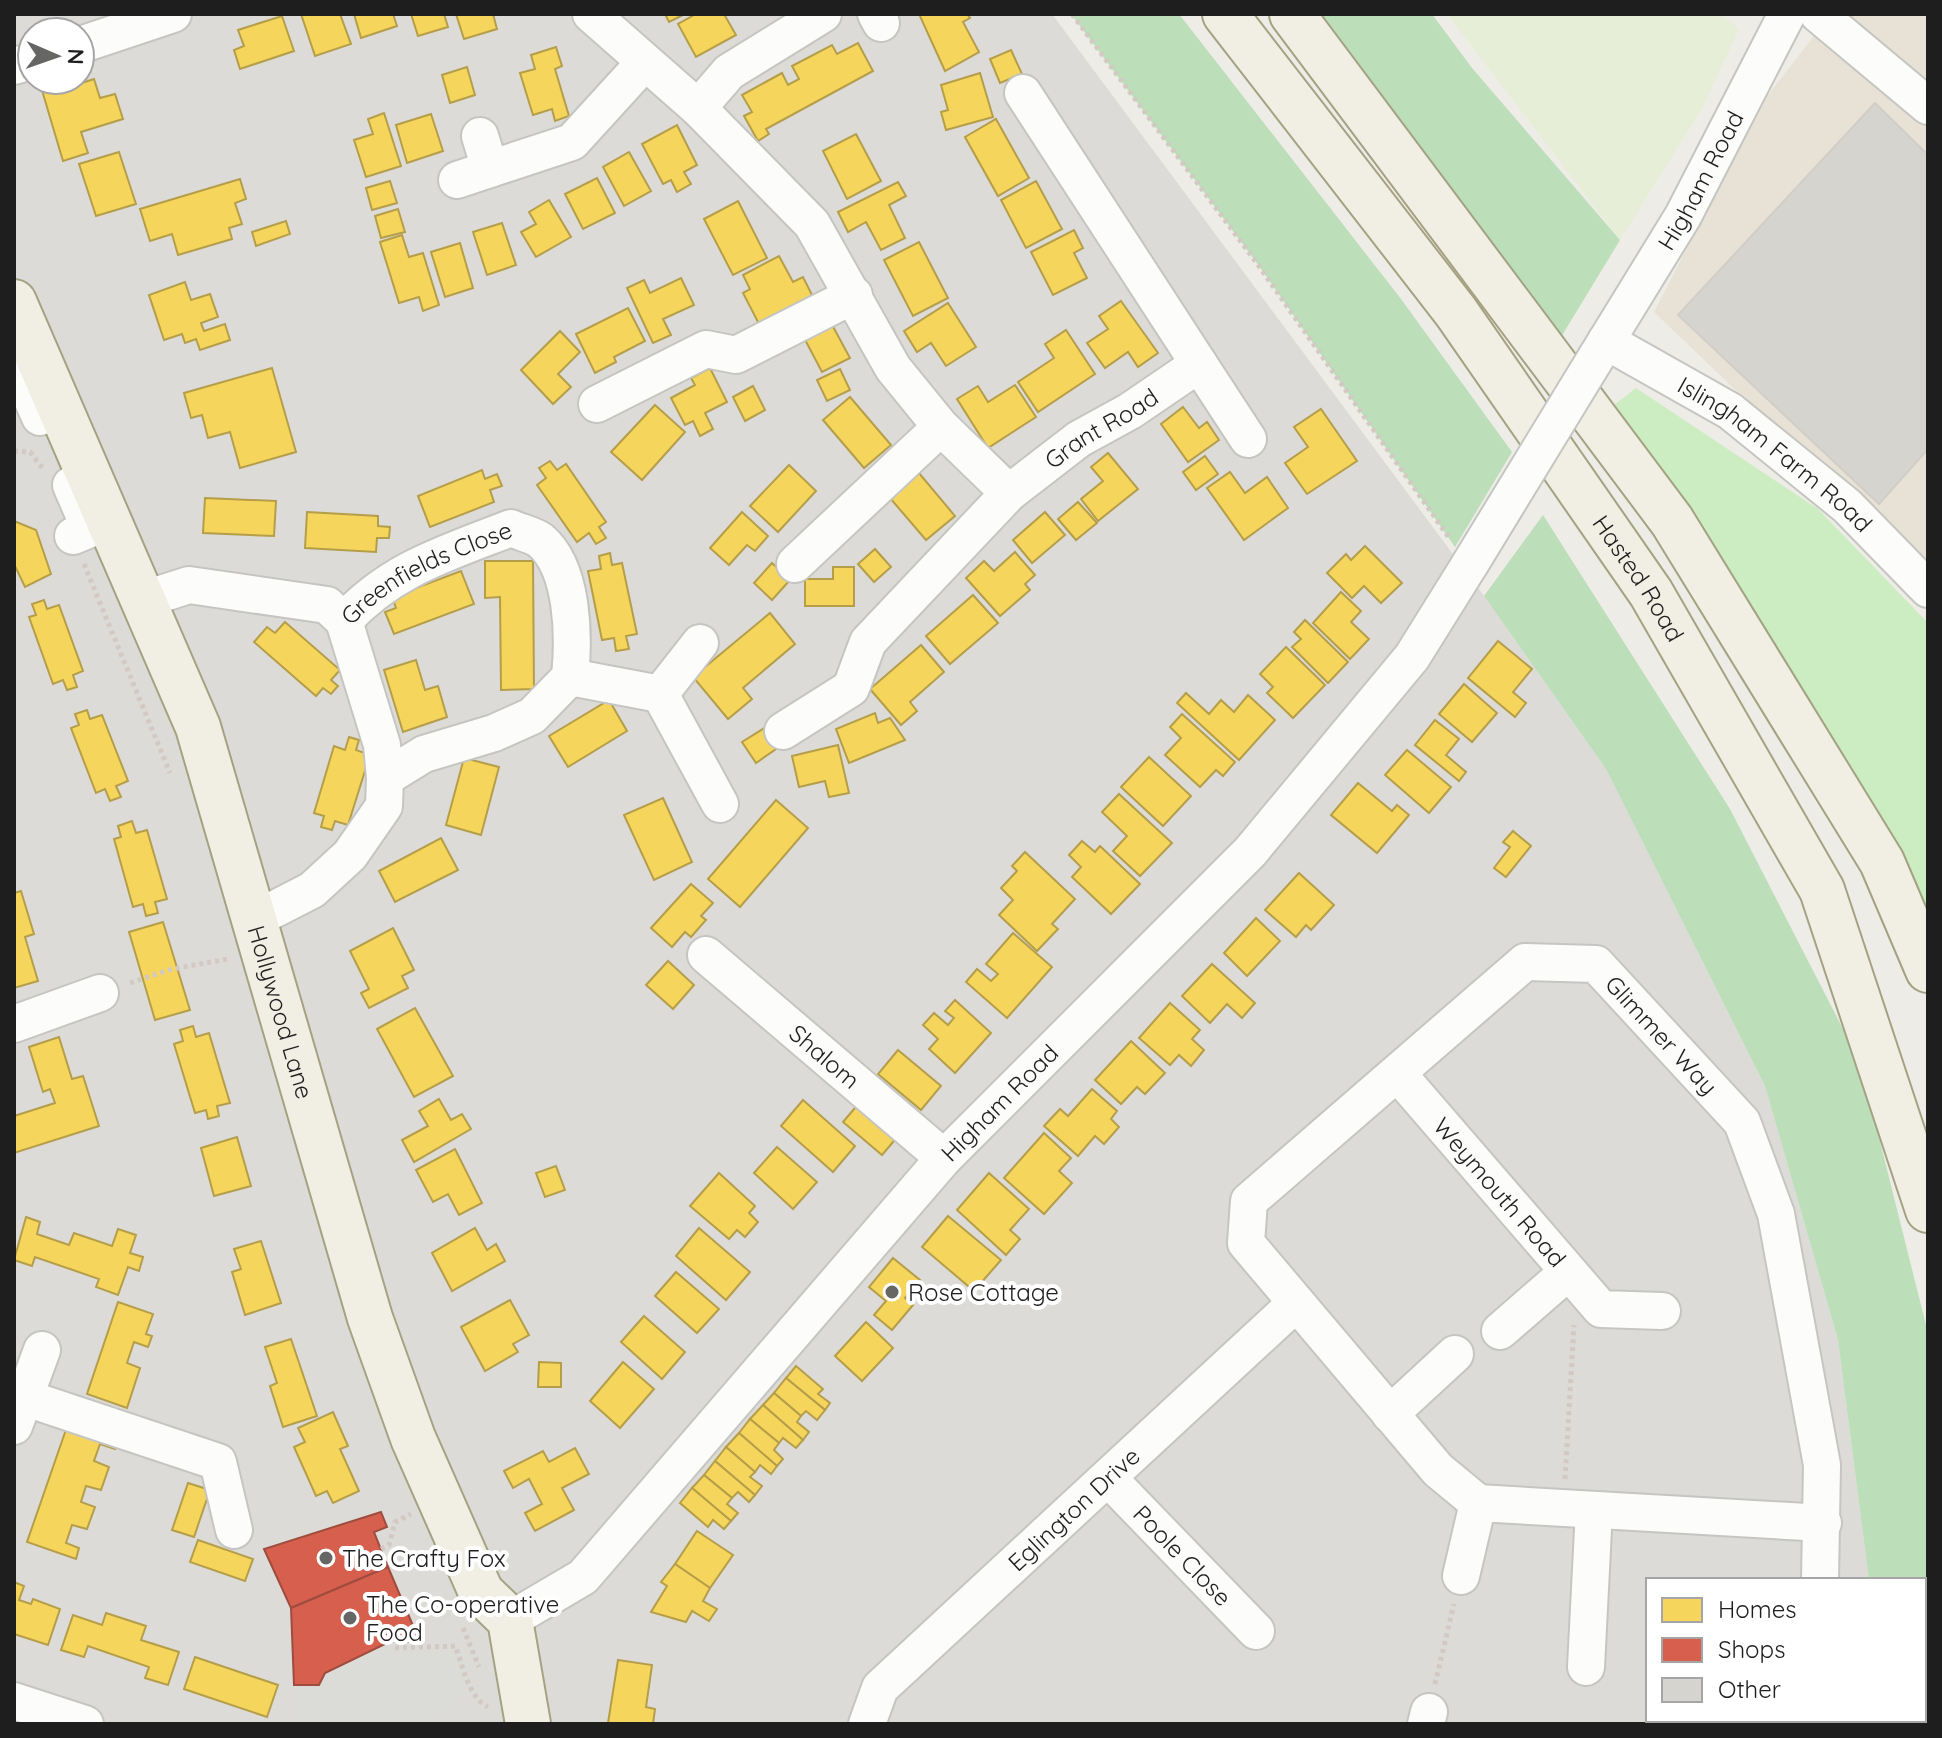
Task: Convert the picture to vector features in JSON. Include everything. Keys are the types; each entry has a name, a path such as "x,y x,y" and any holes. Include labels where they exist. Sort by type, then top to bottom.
{"main road":[{"name":"Hasted Road","path":"1225,14 1456,312 1651,593 1822,890 1928,1210"},
{"path":"1292,14 1672,521 1882,862 1928,970"},
{"name":"Hollywood Lane","path":"14,302 40,419 145,599 198,727 370,1318 413,1438 481,1592 510,1620"},
{"path":"502,1715 510,1620"}],"street":[{"path":"96,40 173,14"},
{"path":"591,14 698,108 812,224 893,368 941,427 1009,493"},
{"path":"698,108 729,72 823,14"},
{"name":"Higham Road","path":"510,1620 583,1577 944,1158 1250,852 1412,657 1683,216 1787,14"},
{"path":"1818,14 1928,106"},
{"path":"476,162 572,142 644,63"},
{"path":"1023,93 1248,439"},
{"path":"597,404 706,349 736,355 854,295"},
{"name":"Islingham Farm Road","path":"1602,348 1730,411 1847,506 1928,589"},
{"path":"14,358 90,529 73,536"},
{"name":"Grant Road","path":"783,731 851,688 868,642 1009,493 1079,439 1130,411 1199,364"},
{"path":"795,564 941,427"},
{"name":"Greenfields Close","path":"145,599 189,585 327,605 344,621 362,602 404,570 511,528 540,540 558,567 573,622 570,677"},
{"path":"256,934 273,910 312,890 350,855 384,806 382,745 344,621"},
{"path":"660,694 700,643"},
{"path":"385,778 424,754 532,716 570,677 660,694"},
{"path":"660,694 720,804"},
{"name":"Shalom","path":"706,955 944,1158"},
{"name":"Glimmer Way","path":"1478,1503 1438,1470 1246,1243 1249,1201 1525,962 1596,964 1742,1122 1776,1214 1822,1465 1820,1578"},
{"path":"14,1024 100,993"},
{"name":"Weymouth Road","path":"1398,1074 1601,1309 1662,1311"},
{"path":"1500,1331 1572,1276"},
{"name":"Eglington Drive","path":"867,1724 880,1688 1295,1304"},
{"path":"42,1350 19,1411 218,1462 234,1530"},
{"path":"1390,1414 1455,1354"},
{"name":"Poole Close","path":"1109,1479 1256,1631"},
{"path":"1461,1576 1478,1503 1823,1523"},
{"path":"1578,1509 1586,1667"},
{"path":"14,1701 85,1724"}],"path":[{"path":"1072,14 1256,262 1470,565"},
{"path":"100,993 172,969 256,934"},
{"path":"1572,1276 1578,1509"},
{"path":"381,1549 389,1545 395,1522 411,1514"},
{"path":"1427,1718 1461,1576"},
{"path":"459,1620 480,1670"},
{"path":"395,1648 455,1646 482,1704 502,1715"},
{"path":"487,1695 502,1715"}],"shaded area":[{"path":"14,14 1052,14 1484,596 1606,769 1765,1086 1838,1340 1869,1578 1646,1578 1646,1722 1862,1722 14,1724"},
{"path":"1831,14 1928,14 1928,574 1654,312 1761,104"},
{"path":"391,1641 416,1642 417,1651 453,1651 468,1689 424,1724 292,1724 294,1685 319,1685 325,1673"}],"green space":[{"path":"1071,14 1179,14 1401,299 1512,452 1455,547 1259,266"},
{"path":"1309,14 1432,14 1472,68 1620,240 1555,347"},
{"path":"1447,14 1720,14 1739,29 1703,107 1620,240"},
{"path":"1636,388 1818,509 1928,623 1928,913 1778,647 1613,406"},
{"path":"1543,515 1730,809 1860,1062 1928,1333 1928,1724 1862,1724 1926,1722 1926,1578 1869,1578 1838,1340 1765,1086 1606,769 1484,596"}],"building: Homes":[{"path":"301,14 340,14 351,44 315,56"},
{"path":"354,14 393,14 397,26 361,38"},
{"path":"411,14 444,14 448,27 418,36"},
{"path":"456,14 493,14 497,29 464,39"},
{"path":"665,14 685,14 669,22"},
{"path":"696,14 724,14 736,35 696,57 678,24"},
{"path":"919,14 967,14 970,18 963,22 979,52 945,71"},
{"path":"282,16 294,51 240,69 234,50 244,46 238,30"},
{"path":"858,43 873,71 766,129 769,134 758,141 744,116 752,112 742,95 782,73 788,85 799,79 792,66 832,45 837,54"},
{"path":"556,47 562,66 555,69 569,116 555,121 552,109 533,115 520,73 535,69 531,55"},
{"path":"1011,50 1022,74 1000,83 990,59"},
{"path":"467,67 475,95 450,103 442,75"},
{"path":"980,73 993,117 946,130 941,112 948,110 941,85"},
{"path":"96,85 100,98 115,94 123,119 81,132 88,153 63,161 44,96 96,96"},
{"path":"384,113 401,166 366,177 354,140 373,134 368,119"},
{"path":"431,114 443,151 407,163 396,125"},
{"path":"996,119 1029,178 998,196 965,137"},
{"path":"677,125 697,165 684,172 691,184 677,192 671,180 663,184 642,144"},
{"path":"856,134 881,181 847,199 823,151"},
{"path":"119,152 136,204 96,216 79,164"},
{"path":"629,152 651,191 624,206 603,167"},
{"path":"597,178 615,213 583,229 565,194"},
{"path":"240,179 246,199 235,203 242,224 229,228 232,239 178,255 172,234 150,241 140,209"},
{"path":"390,181 397,203 372,210 366,188"},
{"path":"1036,181 1062,229 1026,248 1001,200"},
{"path":"898,182 906,196 889,205 905,238 881,250 866,222 848,232 838,212"},
{"path":"549,200 571,237 536,257 521,232 536,224 529,212"},
{"path":"738,201 767,258 733,275 704,219"},
{"path":"398,209 405,232 381,238 375,216"},
{"path":"286,221 290,234 256,246 252,232"},
{"path":"502,223 516,265 487,275 473,232"},
{"path":"1074,230 1083,248 1074,253 1087,278 1053,295 1031,252"},
{"path":"402,235 409,257 423,253 439,305 423,311 419,297 399,303 380,242"},
{"path":"919,242 948,298 913,316 884,260"},
{"path":"460,243 473,288 445,297 431,252"},
{"path":"779,256 793,282 803,277 814,299 760,326 743,293 750,289 743,275"},
{"path":"681,278 694,305 663,319 671,335 653,343 627,288 644,280 650,293"},
{"path":"185,282 191,300 210,294 218,317 201,323 204,331 225,324 230,340 200,350 196,339 185,343 182,334 164,340 149,295"},
{"path":"1121,301 1158,353 1138,367 1128,352 1105,368 1087,343 1108,329 1099,316"},
{"path":"948,303 976,347 946,366 931,343 917,352 904,331"},
{"path":"628,308 645,341 614,357 616,362 595,373 576,334"},
{"path":"830,321 850,358 822,372 803,336"},
{"path":"1066,330 1095,374 1038,412 1018,382 1054,358 1045,344"},
{"path":"560,331 580,352 558,374 571,387 553,404 521,370"},
{"path":"272,368 296,452 240,468 230,432 208,438 202,415 191,418 184,393"},
{"path":"710,368 727,402 705,413 713,429 700,436 693,421 685,425 671,398 695,385 691,378"},
{"path":"840,369 850,390 827,401 817,380"},
{"path":"1015,385 1036,417 988,448 957,399 978,386 988,402"},
{"path":"753,386 765,410 745,421 733,397"},
{"path":"850,397 891,445 864,468 823,420"},
{"path":"655,405 685,432 642,480 611,452"},
{"path":"1183,407 1199,428 1207,422 1219,440 1188,462 1161,424"},
{"path":"1321,409 1357,461 1307,494 1285,463 1308,447 1294,427"},
{"path":"1108,453 1138,489 1098,521 1081,499 1103,481 1091,467"},
{"path":"1205,456 1218,474 1196,490 1183,472"},
{"path":"550,461 557,470 566,464 606,522 599,527 606,538 596,544 589,533 577,542 537,485 546,478 539,468"},
{"path":"789,465 816,491 778,532 750,506"},
{"path":"913,466 955,516 926,540 884,491"},
{"path":"482,470 485,479 497,474 502,486 490,490 494,502 430,527 418,496"},
{"path":"1230,472 1245,493 1267,477 1288,508 1244,540 1207,488"},
{"path":"205,498 276,501 274,536 203,533"},
{"path":"1078,502 1097,523 1076,540 1058,519"},
{"path":"307,512 378,516 378,526 390,527 389,538 377,538 376,552 305,548"},
{"path":"742,512 768,536 755,551 747,545 729,565 710,548"},
{"path":"1045,512 1065,535 1032,563 1013,540"},
{"path":"14,521 36,530 51,574 25,587 14,564"},
{"path":"1365,546 1402,583 1381,603 1364,586 1352,598 1327,573 1346,554 1351,560"},
{"path":"875,549 891,567 874,582 858,564"},
{"path":"1015,552 1035,575 1025,584 1030,590 1000,616 966,578 984,561 994,571"},
{"path":"610,553 612,565 622,563 637,634 626,636 629,649 616,651 614,638 602,640 588,571 601,569 599,556"},
{"path":"485,561 533,561 534,689 501,690 500,597 485,598"},
{"path":"772,563 790,580 772,600 754,583"},
{"path":"833,567 854,567 854,606 805,606 805,579 833,579"},
{"path":"461,571 474,604 394,634 385,612 396,608 392,597"},
{"path":"1341,592 1361,611 1351,622 1369,639 1350,659 1313,623"},
{"path":"973,595 998,623 950,664 926,636"},
{"path":"44,600 47,609 59,605 83,671 73,675 77,687 67,690 63,680 53,684 29,617 36,615 32,604"},
{"path":"770,613 795,644 743,688 752,699 728,719 693,677"},
{"path":"1305,620 1348,662 1328,683 1292,647 1301,639 1294,632"},
{"path":"285,622 340,670 331,680 338,686 331,694 323,688 316,696 254,642 267,627 275,633"},
{"path":"1498,641 1532,669 1513,692 1526,703 1515,717 1468,678"},
{"path":"921,645 944,672 910,702 917,711 901,725 870,689"},
{"path":"1286,647 1325,685 1293,718 1267,693 1273,687 1260,674"},
{"path":"416,660 425,690 438,686 447,717 403,732 384,670"},
{"path":"1464,684 1497,713 1472,742 1439,714"},
{"path":"1186,693 1209,714 1221,700 1234,712 1248,695 1275,720 1239,760 1177,703"},
{"path":"609,700 627,731 568,767 549,736"},
{"path":"87,710 90,719 102,715 128,781 116,786 121,797 110,801 105,789 96,793 71,728 79,725 75,714"},
{"path":"875,713 878,723 890,718 905,740 849,763 836,729"},
{"path":"1182,714 1235,762 1223,776 1216,770 1200,787 1165,755 1181,738 1170,727"},
{"path":"1435,720 1459,739 1446,755 1466,772 1459,781 1415,745"},
{"path":"766,727 779,747 756,763 742,742"},
{"path":"349,737 359,740 356,750 370,755 348,825 335,821 332,830 321,827 324,816 314,813 334,746 345,750"},
{"path":"838,745 849,793 829,797 825,781 799,787 792,756"},
{"path":"1407,750 1451,787 1429,813 1385,775"},
{"path":"1149,757 1191,796 1163,826 1121,787"},
{"path":"464,758 499,767 481,835 446,825"},
{"path":"1358,783 1392,811 1397,805 1409,815 1377,853 1331,815"},
{"path":"1119,794 1172,843 1140,876 1113,851 1127,836 1102,812"},
{"path":"663,798 692,862 654,880 624,815"},
{"path":"776,800 808,828 740,907 708,879"},
{"path":"132,821 136,833 147,830 167,899 155,902 158,913 146,916 143,904 133,907 114,839 121,837 118,826"},
{"path":"1513,831 1531,846 1506,877 1494,868 1510,847 1503,842"},
{"path":"441,838 458,870 395,902 379,871"},
{"path":"1082,841 1095,852 1100,846 1140,884 1111,914 1072,877 1081,867 1069,855"},
{"path":"1025,852 1075,899 1052,924 1058,929 1037,951 999,915 1013,900 1001,888 1017,871 1012,866"},
{"path":"1299,873 1334,905 1311,930 1306,925 1296,937 1265,910"},
{"path":"691,884 713,903 701,916 706,920 691,937 685,932 672,947 651,928"},
{"path":"21,891 34,934 25,937 38,981 14,988 14,893"},
{"path":"1256,918 1280,941 1247,976 1224,953"},
{"path":"163,922 190,1010 155,1020 129,932"},
{"path":"393,928 414,970 402,976 408,988 369,1008 361,993 369,989 350,951"},
{"path":"1013,933 1052,967 1007,1018 966,982 977,969 991,981 998,974 986,964"},
{"path":"668,961 694,985 673,1009 646,985"},
{"path":"1212,964 1255,1003 1242,1018 1227,1004 1210,1023 1182,996"},
{"path":"955,1000 991,1033 955,1073 929,1049 938,1039 923,1025 934,1013 948,1025 954,1018 945,1011"},
{"path":"1170,1003 1200,1030 1192,1039 1204,1050 1191,1066 1179,1055 1170,1065 1139,1038"},
{"path":"415,1008 453,1076 414,1097 377,1029"},
{"path":"193,1026 196,1037 209,1033 230,1103 217,1106 219,1116 208,1119 206,1110 195,1113 174,1044 183,1041 180,1030"},
{"path":"59,1037 72,1079 83,1076 99,1126 14,1153 14,1116 55,1103 50,1089 43,1092 29,1047"},
{"path":"1131,1041 1165,1073 1145,1094 1137,1087 1121,1104 1095,1080"},
{"path":"898,1050 941,1086 921,1110 878,1074"},
{"path":"1092,1089 1117,1111 1111,1119 1119,1127 1104,1144 1095,1136 1078,1156 1044,1126 1060,1109 1068,1116"},
{"path":"866,1095 905,1128 882,1155 843,1122"},
{"path":"439,1099 451,1120 462,1114 471,1129 414,1162 402,1140 428,1126 419,1111"},
{"path":"803,1100 855,1146 833,1172 781,1126"},
{"path":"1044,1133 1071,1158 1059,1171 1072,1183 1044,1214 1004,1178"},
{"path":"237,1137 251,1186 214,1196 201,1148"},
{"path":"777,1147 817,1182 793,1209 754,1173"},
{"path":"455,1149 482,1203 459,1215 448,1194 433,1202 416,1170"},
{"path":"556,1166 565,1190 545,1197 536,1173"},
{"path":"719,1173 755,1206 749,1213 758,1222 745,1237 737,1230 729,1239 690,1206"},
{"path":"989,1173 1029,1209 1010,1230 1020,1239 1006,1255 957,1210"},
{"path":"948,1216 1001,1260 974,1291 922,1247"},
{"path":"26,1217 40,1222 37,1234 69,1245 74,1233 112,1246 118,1229 136,1235 130,1253 143,1257 139,1271 128,1267 118,1295 96,1287 99,1279 35,1257 32,1266 14,1260"},
{"path":"475,1228 487,1250 496,1244 505,1261 452,1291 432,1253"},
{"path":"699,1228 750,1272 726,1300 676,1256"},
{"path":"261,1241 281,1303 245,1315 232,1272 241,1269 234,1249"},
{"name":"Rose Cottage","path":"893,1258 920,1280 905,1298 913,1305 892,1330 874,1315 886,1301 869,1287"},
{"path":"676,1272 719,1309 697,1333 655,1296"},
{"path":"510,1300 529,1335 513,1344 518,1352 485,1371 461,1327"},
{"path":"118,1302 153,1314 146,1334 152,1336 148,1347 134,1342 127,1363 140,1368 127,1408 87,1394"},
{"path":"644,1316 685,1352 662,1379 621,1342"},
{"path":"866,1322 893,1348 862,1381 835,1356"},
{"path":"291,1339 317,1416 283,1427 270,1386 277,1383 265,1347"},
{"path":"539,1362 561,1363 561,1387 538,1387"},
{"path":"623,1362 654,1389 620,1428 590,1401"},
{"path":"796,1366 823,1389 818,1394 830,1403 825,1410 786,1378"},
{"path":"786,1378 825,1410 817,1420 806,1411 801,1416 774,1393"},
{"path":"774,1393 801,1416 797,1422 809,1432 803,1440 763,1405"},
{"path":"763,1405 803,1440 796,1448 783,1438 779,1443 750,1419"},
{"path":"333,1412 348,1446 340,1449 359,1491 333,1503 327,1491 316,1496 294,1447 305,1442 298,1428"},
{"path":"70,1418 120,1435 115,1449 100,1444 94,1461 109,1467 101,1490 86,1486 81,1502 95,1507 87,1529 72,1525 66,1543 79,1548 76,1559 27,1542"},
{"path":"750,1419 779,1443 774,1450 783,1459 777,1466 739,1433"},
{"path":"739,1433 777,1466 771,1474 760,1465 755,1472 726,1447"},
{"path":"726,1447 755,1472 750,1477 762,1486 755,1495 715,1461"},
{"path":"575,1448 589,1474 562,1488 574,1510 535,1531 525,1513 542,1504 529,1479 513,1488 504,1471 543,1451 549,1462"},
{"path":"715,1461 755,1495 749,1502 738,1492 732,1498 704,1475"},
{"path":"704,1475 732,1498 727,1504 738,1513 731,1521 692,1488"},
{"path":"188,1483 210,1490 194,1537 172,1530"},
{"path":"692,1488 731,1521 724,1529 713,1520 708,1527 680,1503"},
{"path":"697,1531 733,1555 710,1588 675,1564"},
{"path":"198,1540 253,1559 245,1581 190,1562"},
{"path":"675,1564 710,1588 703,1601 717,1609 709,1621 692,1611 686,1622 651,1612 667,1586 661,1582"},
{"path":"14,1582 24,1586 19,1600 31,1604 33,1599 60,1609 48,1645 14,1634"},
{"path":"106,1613 146,1626 141,1640 179,1652 168,1685 145,1678 149,1667 88,1646 84,1657 61,1650 73,1615 102,1625"},
{"path":"195,1657 278,1685 267,1717 184,1689"},
{"path":"618,1660 652,1665 646,1707 655,1709 653,1724 608,1723"}],"building: Shops":[{"name":"The Crafty Fox","path":"381,1512 387,1527 374,1532 388,1567 291,1608 264,1549"},
{"name":"The Co-operative Food","path":"388,1567 414,1628 416,1642 391,1641 325,1673 319,1685 294,1685 291,1608"}],"building: Other":[{"path":"1875,103 1928,155 1928,449 1879,504 1678,315"}],"place":[{"name":"Rose Cottage","path":"892,1292"},
{"name":"The Crafty Fox","path":"326,1558"},
{"name":"The Co-operative Food","path":"350,1618"}]}
